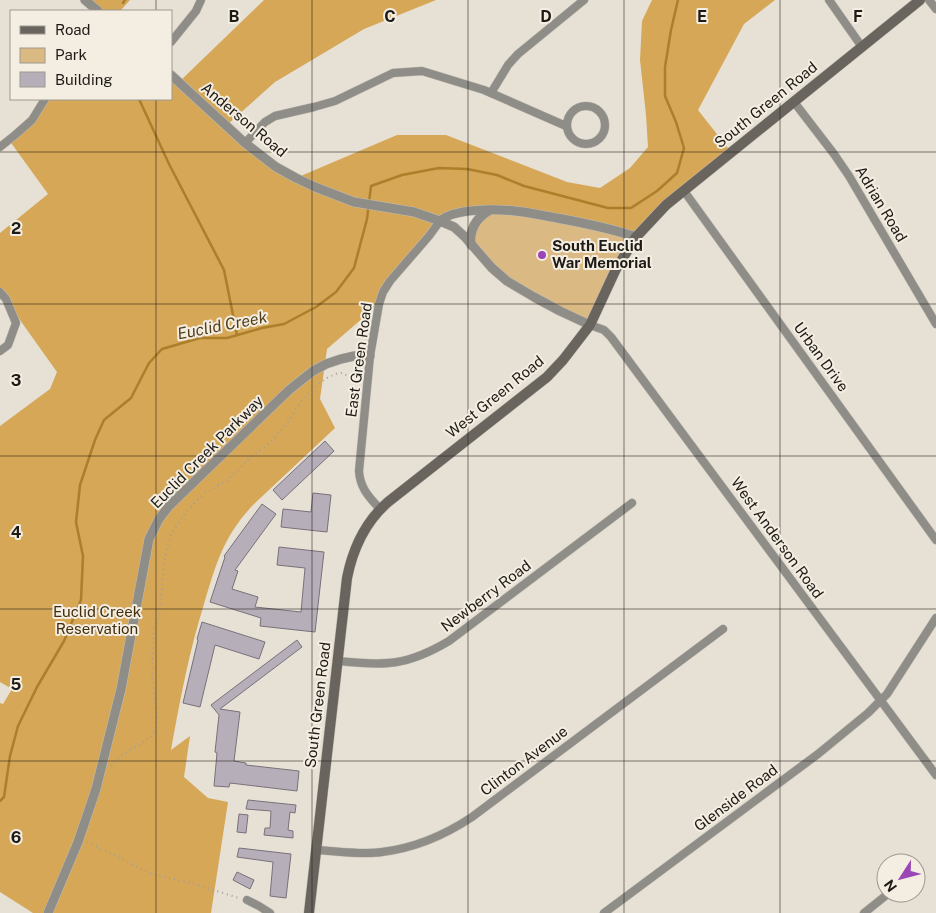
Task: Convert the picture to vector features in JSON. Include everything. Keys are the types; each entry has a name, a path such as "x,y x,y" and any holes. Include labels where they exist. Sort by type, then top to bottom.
{"main road":[{"name":"South Green Road","path":"636,237 666,205 920,0"},
{"name":"West Green Road","path":"380,509 547,377 563,360 590,324 616,269 636,237"},
{"name":"South Green Road","path":"309,913 350,564 360,537 373,516 380,509"}],"street":[{"path":"85,0 95,10"},
{"path":"172,41 196,11 201,0"},
{"path":"491,93 508,65 518,54 584,0"},
{"path":"828,0 862,47"},
{"path":"929,0 936,9"},
{"path":"245,143 265,122 275,116 335,101 393,73 422,71 491,93 566,126 574,141 582,144 594,143 600,138 605,126 601,114 594,108 581,106 573,110 566,126"},
{"name":"Anderson Road","path":"172,76 245,143 269,162 296,178 354,202 414,212 454,228 460,232 492,268 514,286 560,311 590,324"},
{"path":"0,147 32,120 44,100"},
{"name":"Adrian Road","path":"794,102 834,154 853,183 936,324"},
{"name":"Urban Drive","path":"684,191 936,540"},
{"path":"440,221 444,217 453,214 491,210 517,211 603,227 636,237"},
{"path":"471,245 471,230 485,212 491,210"},
{"name":"East Green Road","path":"380,509 364,488 360,477 370,356 380,304 383,292 390,281 440,221"},
{"path":"0,292 6,299 16,323 8,345 0,351"},
{"name":"West Anderson Road","path":"590,324 604,330 611,337 936,775"},
{"name":"Euclid Creek Parkway","path":"48,913 78,842 96,789 120,689 149,539 159,519 169,506 289,390 313,371 341,359 354,356 370,356"},
{"name":"Newberry Road","path":"338,661 370,664 393,663 409,660 436,649 632,503"},
{"name":"Glenside Road","path":"604,913 818,754 880,701 894,684 936,618"},
{"name":"Clinton Avenue","path":"316,850 361,853 381,852 429,840 457,827 723,629"},
{"path":"247,900 270,913"},
{"path":"864,913 876,903"}],"path":[{"path":"110,767 119,757 151,737 156,730 157,719 152,672 154,629 159,616 165,557 171,534 187,511 206,493 228,480 251,457 271,442 287,423 302,399 319,383 334,374 342,373 354,380 368,382"},
{"path":"87,842 152,874 247,900"}],"green space":[{"path":"89,0 130,0 121,10 92,10"},
{"name":"Euclid Creek Reservation","path":"264,0 436,0 364,29 275,82 227,125 296,178 397,135 446,135 567,182 600,188 630,168 648,147 640,60 642,21 652,0 775,0 744,24 698,110 731,152 636,237 517,211 450,214 407,259 379,304 327,349 320,399 335,428 253,505 234,528 227,540 204,604 181,694 171,750 190,736 184,777 208,798 228,802 211,913 33,913 0,892 0,703 3,704 12,689 0,682 0,426 50,389 57,372 0,292 0,233 48,194 9,140 44,100 172,100 172,76 179,82"},
{"path":"491,210 636,237 590,325 534,297 475,250 475,224"}],"building":[{"path":"325,441 334,451 282,500 273,490"},
{"path":"313,493 331,495 327,532 281,527 283,509 311,512"},
{"path":"262,504 276,514 235,570 238,571 232,589 258,597 255,607 301,612 305,568 277,565 279,547 324,552 315,632 260,626 261,618 210,602 224,556"},
{"path":"202,622 265,642 259,659 215,645 200,707 183,703"},
{"path":"297,640 302,647 220,709 240,712 234,761 246,763 246,765 299,771 297,791 230,783 229,787 214,786 219,715 211,705"},
{"path":"248,800 296,805 295,813 290,812 288,830 293,831 293,838 264,835 265,828 270,828 271,811 246,809"},
{"path":"239,814 248,815 246,833 237,832"},
{"path":"239,848 291,854 286,898 270,896 273,862 237,857"},
{"path":"237,872 254,880 250,889 233,880"}],"waterway":[{"name":"Euclid Creek","path":"0,801 4,797 10,756 18,726 37,687 64,641 81,600 83,556 76,522 80,485 95,440 104,420 131,398 149,363 162,349 200,338 227,338 284,324 316,307 336,292 354,268 367,219 371,186 402,175 439,168 467,169 497,175 524,186 608,208 631,208 657,191 677,173 684,148 665,96 665,67 678,0"},
{"path":"139,100 169,164 224,270 237,335"}],"place":[{"name":"South Euclid War Memorial","path":"542,255"}]}
